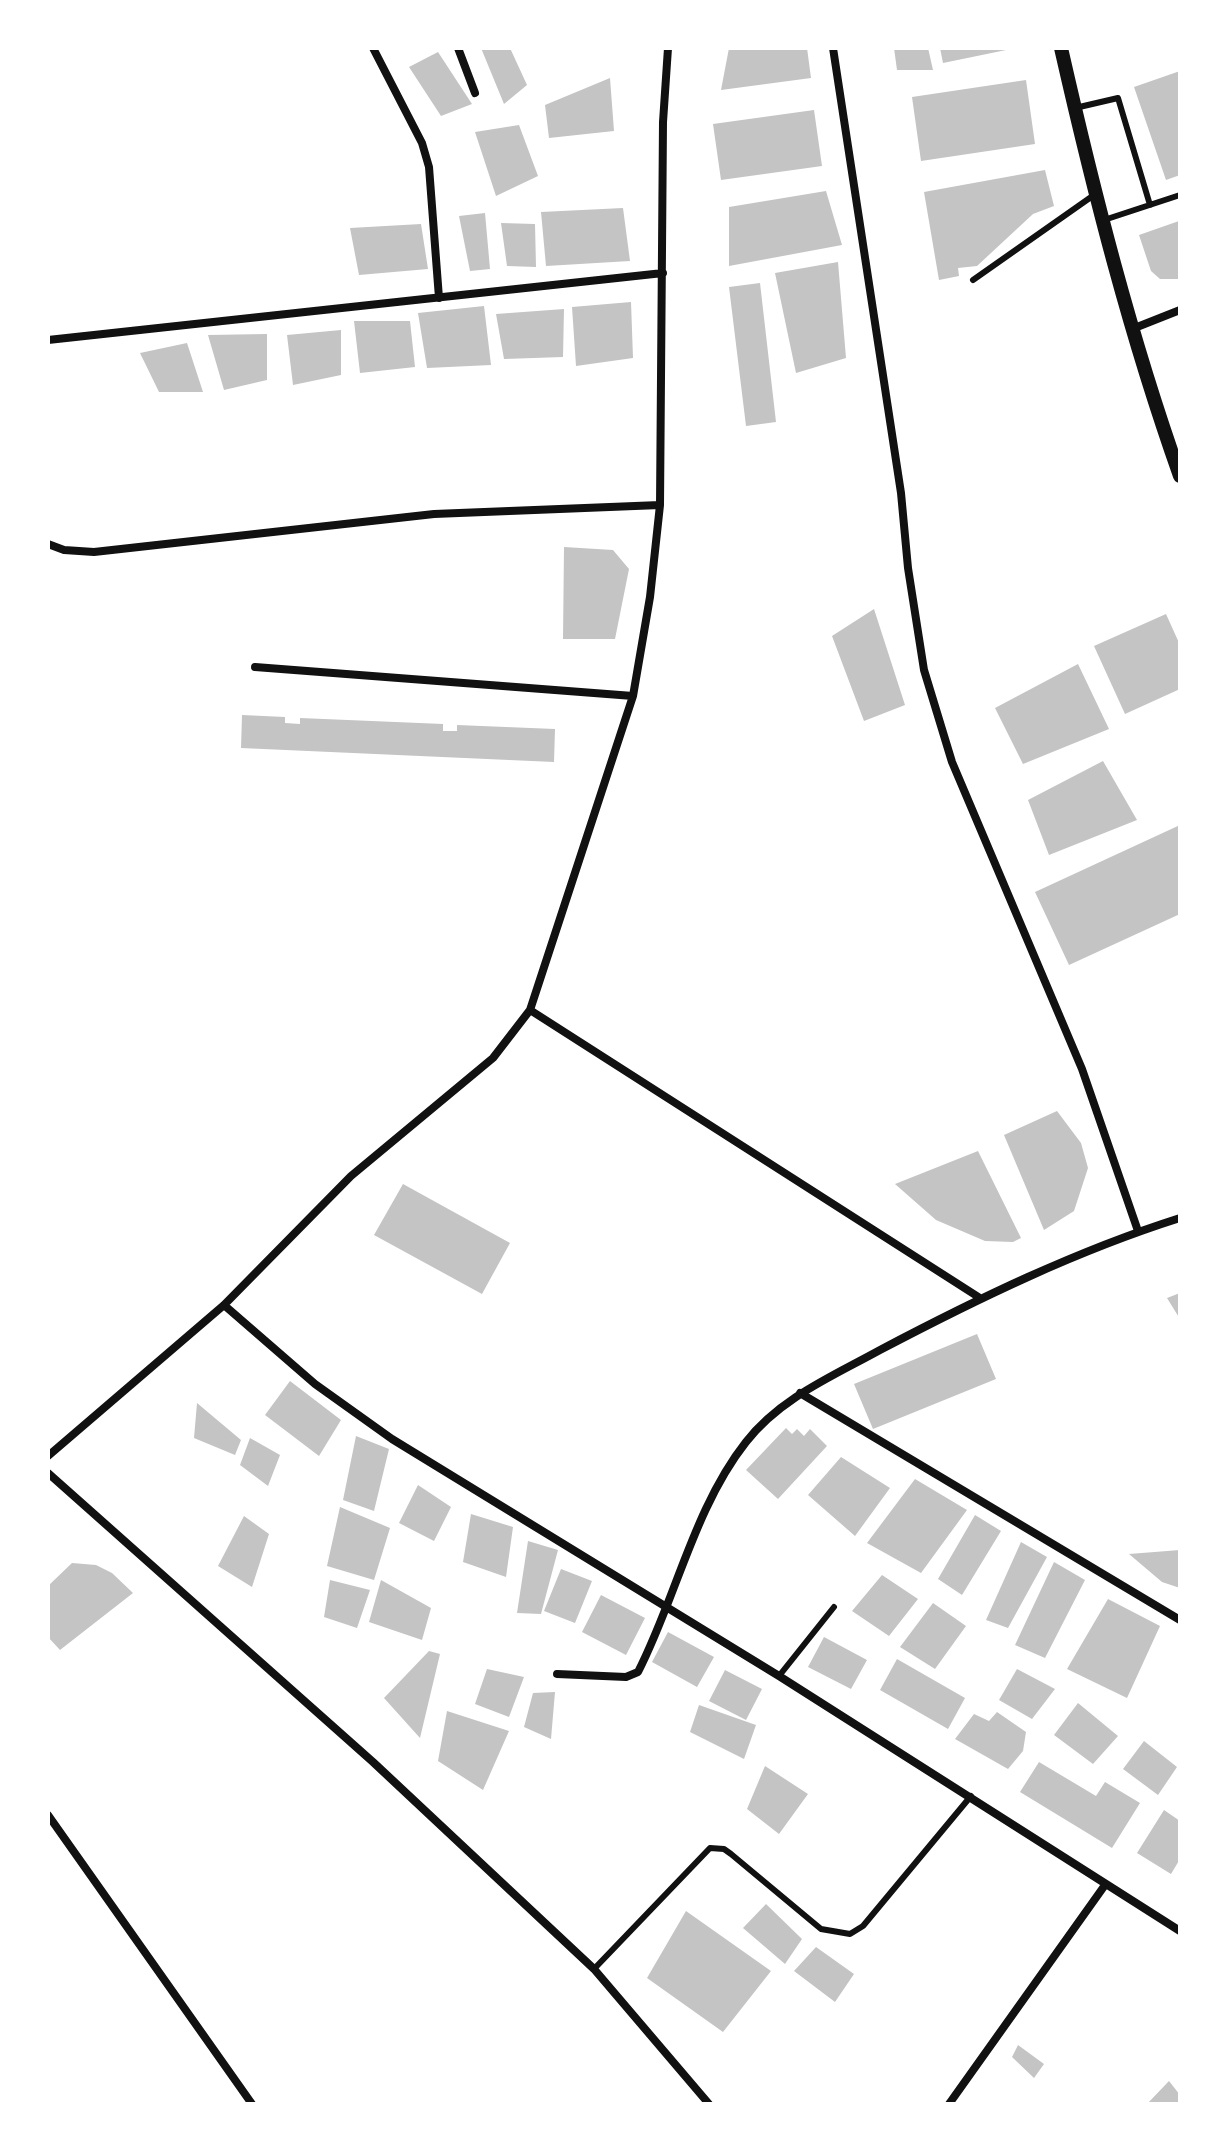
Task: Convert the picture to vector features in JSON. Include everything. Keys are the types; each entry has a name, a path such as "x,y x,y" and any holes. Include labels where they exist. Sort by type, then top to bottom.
{"street":[{"path":"373,48 422,143 429,167 439,298"},
{"path":"458,48 475,93"},
{"path":"48,1456 224,1305 351,1176 493,1058 530,1010 633,696 650,597 660,505 663,122 668,48"},
{"path":"833,48 899,478 924,670 974,820 1082,1069 1138,1231"},
{"path":"1061,48 1100,221 1130,330 1180,476"},
{"path":"48,340 663,273"},
{"path":"1130,330 1180,310"},
{"path":"48,544 64,550 94,552 434,514 660,505"},
{"path":"255,667 633,696"},
{"path":"530,1010 980,1298"},
{"path":"557,1674 634,1675 641,1666 730,1464 765,1419 800,1393 980,1298 1138,1231 1180,1218"},
{"path":"224,1305 315,1384 392,1439 779,1676 1180,1931"},
{"path":"800,1393 1180,1620"},
{"path":"48,1473 373,1762 594,1969 709,2104"},
{"path":"48,1815 252,2104"},
{"path":"949,2104 1105,1885"}],"lane":[{"path":"1075,108 1118,98 1150,205"},
{"path":"973,280 1094,195"},
{"path":"1100,221 1180,195"},
{"path":"779,1676 834,1607"},
{"path":"594,1969 710,1848 731,1854 821,1929 850,1934 863,1926 971,1796"}],"building":[{"path":"481,48 510,48 527,85 504,104"},
{"path":"729,48 807,48 811,78 721,90"},
{"path":"894,48 928,48 933,70 897,70"},
{"path":"940,48 1011,48 1011,49 943,63"},
{"path":"438,52 472,104 441,116 409,67"},
{"path":"1180,71 1180,175 1166,180 1134,87"},
{"path":"610,78 614,131 549,138 545,105"},
{"path":"1026,80 1035,144 921,161 912,97"},
{"path":"814,110 822,166 721,180 713,124"},
{"path":"519,125 538,176 496,196 475,132"},
{"path":"1045,170 1054,206 1033,214 977,266 958,268 959,276 939,280 924,192"},
{"path":"826,191 842,245 729,266 729,207"},
{"path":"623,208 630,261 546,266 541,212"},
{"path":"485,213 490,269 470,271 459,216"},
{"path":"1179,221 1180,279 1160,279 1151,271 1139,235"},
{"path":"501,223 535,224 536,267 507,266"},
{"path":"421,224 428,269 359,275 350,228"},
{"path":"838,262 846,358 796,373 775,273"},
{"path":"760,283 776,422 746,426 729,287"},
{"path":"631,302 633,358 576,366 572,307"},
{"path":"484,306 491,365 427,368 418,313"},
{"path":"564,309 563,357 504,359 496,314"},
{"path":"354,321 410,321 415,367 360,373"},
{"path":"341,330 341,375 293,385 287,335"},
{"path":"267,334 267,380 224,390 208,335"},
{"path":"187,343 203,392 159,392 140,353"},
{"path":"564,547 613,550 629,569 615,639 563,639"},
{"path":"874,609 905,705 864,721 832,636"},
{"path":"1166,614 1180,645 1180,689 1125,714 1094,646"},
{"path":"1078,664 1109,729 1023,764 995,708"},
{"path":"242,715 285,717 285,723 300,724 300,718 443,724 443,731 457,731 457,725 555,729 554,762 241,748"},
{"path":"1103,761 1137,820 1049,855 1028,800"},
{"path":"1180,825 1180,914 1069,965 1035,892"},
{"path":"1057,1111 1081,1143 1088,1168 1074,1211 1044,1230 1004,1135"},
{"path":"978,1151 1021,1238 1013,1242 985,1241 936,1220 895,1184"},
{"path":"403,1184 510,1243 482,1294 374,1235"},
{"path":"1180,1293 1180,1319 1167,1298"},
{"path":"977,1334 996,1379 873,1429 854,1384"},
{"path":"290,1381 341,1420 319,1456 265,1415"},
{"path":"197,1403 241,1440 235,1455 194,1438"},
{"path":"786,1428 792,1434 797,1429 804,1436 810,1429 827,1446 778,1499 746,1470"},
{"path":"356,1436 389,1449 374,1511 343,1500"},
{"path":"250,1438 280,1455 268,1486 240,1465"},
{"path":"841,1457 890,1488 855,1536 808,1495"},
{"path":"915,1479 967,1510 921,1573 867,1543"},
{"path":"418,1485 451,1507 434,1541 399,1523"},
{"path":"340,1507 390,1528 374,1580 327,1566"},
{"path":"471,1514 513,1527 506,1577 463,1562"},
{"path":"975,1515 1001,1531 962,1595 938,1579"},
{"path":"244,1516 269,1534 252,1587 218,1566"},
{"path":"528,1541 558,1550 541,1614 517,1613"},
{"path":"1021,1542 1047,1557 1008,1628 986,1620"},
{"path":"1180,1550 1180,1588 1162,1582 1129,1554"},
{"path":"1054,1562 1085,1580 1045,1658 1015,1645"},
{"path":"72,1563 96,1565 112,1573 133,1593 60,1650 48,1637 48,1586"},
{"path":"561,1569 592,1581 575,1623 544,1611"},
{"path":"882,1575 918,1599 889,1636 852,1611"},
{"path":"330,1580 370,1590 357,1628 324,1617"},
{"path":"381,1580 431,1608 422,1640 369,1622"},
{"path":"601,1595 645,1618 626,1655 582,1632"},
{"path":"1108,1599 1160,1626 1127,1698 1067,1669"},
{"path":"933,1603 966,1626 935,1669 900,1647"},
{"path":"668,1632 714,1657 697,1687 652,1662"},
{"path":"824,1637 867,1660 851,1689 808,1667"},
{"path":"429,1651 440,1654 420,1738 384,1698"},
{"path":"897,1659 965,1698 948,1729 880,1690"},
{"path":"487,1669 524,1677 509,1717 475,1704"},
{"path":"1017,1669 1055,1689 1032,1719 999,1700"},
{"path":"725,1670 762,1689 746,1720 709,1701"},
{"path":"555,1692 551,1739 524,1727 533,1693"},
{"path":"1078,1703 1118,1736 1093,1764 1054,1735"},
{"path":"699,1705 756,1725 744,1759 690,1732"},
{"path":"447,1711 509,1731 483,1790 438,1761"},
{"path":"997,1712 1026,1732 1023,1751 1008,1769 955,1739 974,1714 989,1721"},
{"path":"1144,1741 1177,1767 1158,1795 1123,1769"},
{"path":"1039,1762 1096,1796 1105,1782 1140,1803 1112,1848 1020,1792"},
{"path":"765,1766 808,1794 779,1834 747,1809"},
{"path":"1164,1810 1180,1821 1180,1859 1171,1874 1137,1853"},
{"path":"766,1904 802,1939 785,1964 743,1928"},
{"path":"686,1911 771,1971 723,2032 647,1978"},
{"path":"816,1947 854,1974 835,2002 794,1971"},
{"path":"1018,2045 1044,2064 1034,2078 1012,2057"},
{"path":"1169,2081 1180,2095 1180,2104 1147,2104"}]}
